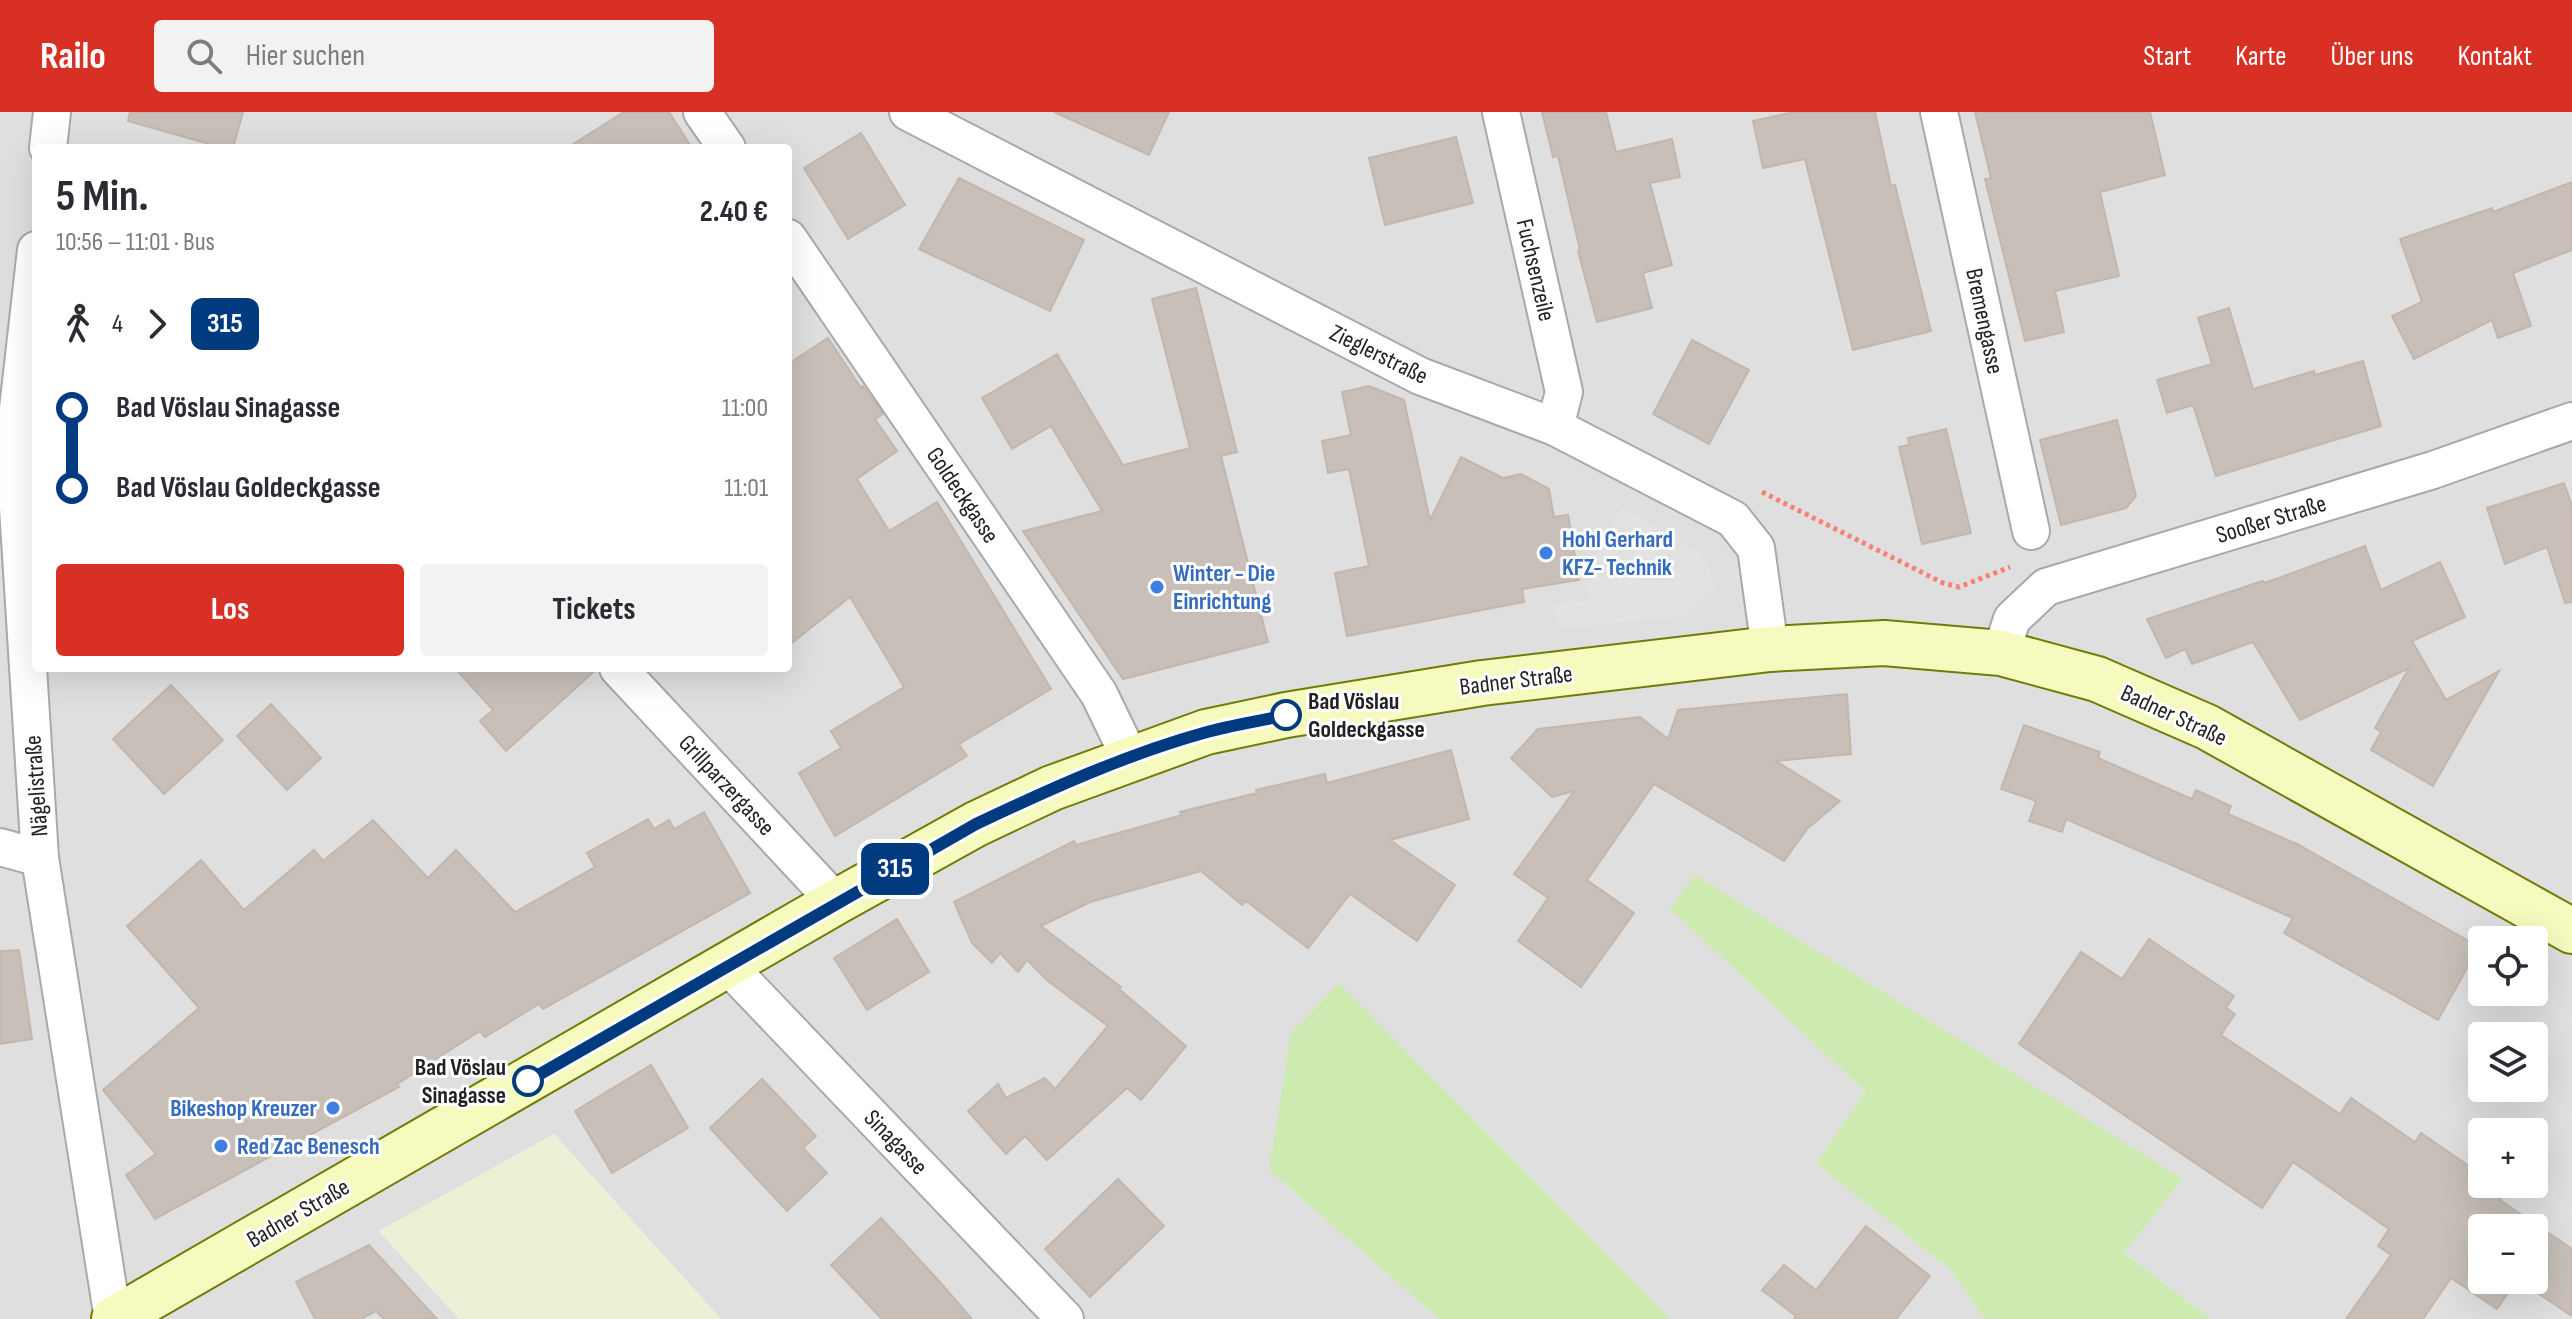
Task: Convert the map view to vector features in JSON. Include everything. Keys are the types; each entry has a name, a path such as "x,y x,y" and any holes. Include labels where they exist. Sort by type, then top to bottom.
{"street":[{"path":"48,144 52,112"},
{"path":"702,112 724,144"},
{"name":"Zieglerstraße","path":"908,112 1420,376 1555,427 1733,519 1756,548 1770,649"},
{"name":"Fuchsenzeile","path":"1501,112 1564,392 1555,427"},
{"name":"Bremengasse","path":"1939,112 2031,531"},
{"name":"Goldeckgasse","path":"792,244 1099,694 1130,758"},
{"name":"Nägelistraße","path":"32,285 14,444 40,858 113,1319"},
{"name":"Sooßer Straße","path":"2001,653 2012,619 2046,587 2433,470 2572,421"},
{"name":"Badner Straße","path":"113,1319 836,902 976,824 1052,788 1206,732 1286,715 1482,683 1770,649 1884,643 2001,653 2097,679 2207,727 2572,931"},
{"name":"Grillparzergasse","path":"622,672 836,902"},
{"path":"0,847 40,858"},
{"name":"Sinagasse","path":"728,966 1065,1319"}],"path":[{"path":"1733,519 1753,488 1943,583 1959,587 2011,566"}],"shaded area":[{"path":"0,112 2572,112 2572,1319 2211,1319 2123,1252 2183,1180 1670,909 1865,1091 1816,1164 1949,1268 1985,1319 1671,1319 1339,983 1269,1170 1439,1319 721,1319 554,1134 379,1231 459,1319 0,1319"},
{"path":"1621,506 1698,551 1710,567 1716,588 1688,616 1558,629 1553,603 1588,601 1586,577"}],"green space":[{"path":"1695,875 2183,1179 2124,1253 2211,1319 1985,1319 1949,1268 1816,1164 1865,1091 1670,909"},
{"path":"1339,983 1671,1319 1439,1319 1269,1170 1291,1033"},
{"path":"554,1134 721,1319 459,1319 379,1231"}],"building":[{"path":"130,112 243,112 234,144 209,144 128,121"},
{"path":"624,112 669,112 689,144 573,144"},
{"path":"1054,112 1169,112 1149,155"},
{"path":"1542,112 1606,112 1616,152 1672,139 1680,177 1650,183 1672,265 1643,273 1652,308 1597,322 1558,156 1553,157"},
{"path":"1794,112 1875,112 1891,186 1895,185 1931,331 1853,350 1805,159 1763,168 1753,121"},
{"path":"1975,112 2150,112 2165,175 2100,192 2119,276 2055,291 2064,332 2025,341 1985,179 1991,178"},
{"path":"861,133 905,205 848,239 804,168"},
{"path":"1456,137 1473,203 1385,225 1369,158"},
{"path":"959,178 1084,240 1050,311 919,249"},
{"path":"2572,182 2572,250 2513,273 2531,326 2498,338 2492,320 2414,359 2392,316 2422,302 2400,239 2492,208 2493,212"},
{"name":"Winter - Die Einrichtung","path":"1196,288 1237,452 1221,456 1268,642 1123,679 1023,531 1102,511 1051,426 1012,449 982,398 1057,354 1123,465 1190,448 1152,299"},
{"path":"2229,308 2253,389 2363,361 2381,426 2216,476 2193,405 2167,413 2157,380 2212,364 2198,318"},
{"path":"828,338 861,388 863,386 883,414 875,419 897,451 857,479 889,531 937,502 1051,689 959,744 967,756 835,836 799,773 841,748 831,731 904,687 850,597 792,643 792,361"},
{"path":"1692,340 1749,370 1709,444 1653,414"},
{"path":"1369,386 1404,400 1430,520 1461,457 1503,478 1521,474 1549,489 1554,517 1568,515 1579,580 1522,589 1524,602 1347,636 1335,573 1369,566 1349,469 1328,473 1322,441 1351,435 1342,392"},
{"path":"2117,420 2136,496 2126,508 2061,525 2040,440"},
{"path":"1946,429 1971,533 1922,544 1899,447 1909,445 1908,438"},
{"path":"2564,483 2572,506 2572,602 2565,603 2547,547 2505,564 2487,508"},
{"path":"2365,546 2381,590 2440,562 2465,617 2412,641 2446,700 2499,671 2433,786 2371,750 2381,732 2375,728 2409,668 2300,720 2253,642 2192,664 2185,649 2166,658 2147,619 2263,581 2265,583"},
{"path":"459,672 594,672 506,751 480,721 493,710"},
{"path":"171,685 223,740 164,794 113,739"},
{"path":"1847,694 1851,754 1776,761 1840,801 1807,829 1784,861 1654,784 1587,880 1634,913 1581,987 1518,941 1548,898 1514,874 1574,791 1552,797 1511,758 1538,729 1640,717 1668,739 1678,710"},
{"path":"271,704 321,758 287,790 237,736"},
{"path":"2024,725 2100,752 2098,758 2192,799 2196,790 2231,806 2228,814 2297,844 2468,941 2468,967 2438,1020 2284,933 2293,918 2066,819 2062,832 2029,821 2036,801 2001,789"},
{"path":"1451,750 1469,819 1390,840 1455,885 1417,941 1350,894 1308,948 1246,901 1242,905 1201,871 1090,902 1041,926 1121,987 1119,989 1186,1046 1141,1100 1127,1088 1047,1160 1025,1136 1006,1154 968,1111 998,1084 1006,1098 1045,1078 1055,1089 1108,1026 1048,981 1027,960 1018,972 1000,953 992,963 972,943 954,902 1074,841 1076,845 1182,815 1180,812 1257,793 1256,790 1325,774 1327,783"},
{"path":"704,812 750,893 543,1009 539,1004 485,1037 480,1031 397,1084 399,1087 155,1219 126,1175 156,1154 103,1090 199,1008 127,926 201,860 244,910 314,850 323,861 373,820 428,878 456,850 515,912 595,867 587,853 648,819 654,829 669,820 674,829"},
{"path":"897,919 929,972 867,1010 834,958"},
{"path":"2149,939 2234,996 2226,1008 2235,1014 2221,1035 2340,1114 2351,1098 2415,1142 2421,1133 2468,1165 2468,1198 2501,1198 2521,1214 2468,1214 2468,1289 2451,1278 2423,1319 2346,1319 2391,1255 2378,1246 2389,1229 2293,1162 2262,1208 2019,1044 2081,952 2122,979"},
{"path":"19,950 32,1039 0,1044 0,951"},
{"path":"651,1065 688,1128 612,1173 575,1111"},
{"path":"762,1079 816,1136 803,1148 827,1173 787,1211 710,1128"},
{"path":"1118,1179 1164,1226 1090,1297 1045,1249"},
{"path":"881,1218 972,1319 882,1319 831,1265"},
{"path":"1866,1226 1930,1276 1896,1319 1794,1319 1796,1316 1762,1290 1784,1265 1816,1290"},
{"path":"2548,1233 2572,1249 2572,1316 2539,1294 2548,1294"},
{"path":"369,1245 437,1319 384,1319 376,1311 361,1319 315,1319 296,1282"},
{"path":"2475,1294 2507,1294 2497,1309"}],"bus line":[{"name":"315","path":"528,1081 976,824 1052,788 1130,758 1206,732 1286,715"}],"place":[{"name":"Hohl Gerhard KFZ- Technik","path":"1546,553"},
{"name":"Winter - Die Einrichtung","path":"1157,587"},
{"name":"Bad Vöslau Goldeckgasse","path":"1286,715"},
{"name":"Bad Vöslau Sinagasse","path":"528,1081"},
{"name":"Bikeshop Kreuzer","path":"333,1108"},
{"name":"Red Zac Benesch","path":"221,1146"}]}
